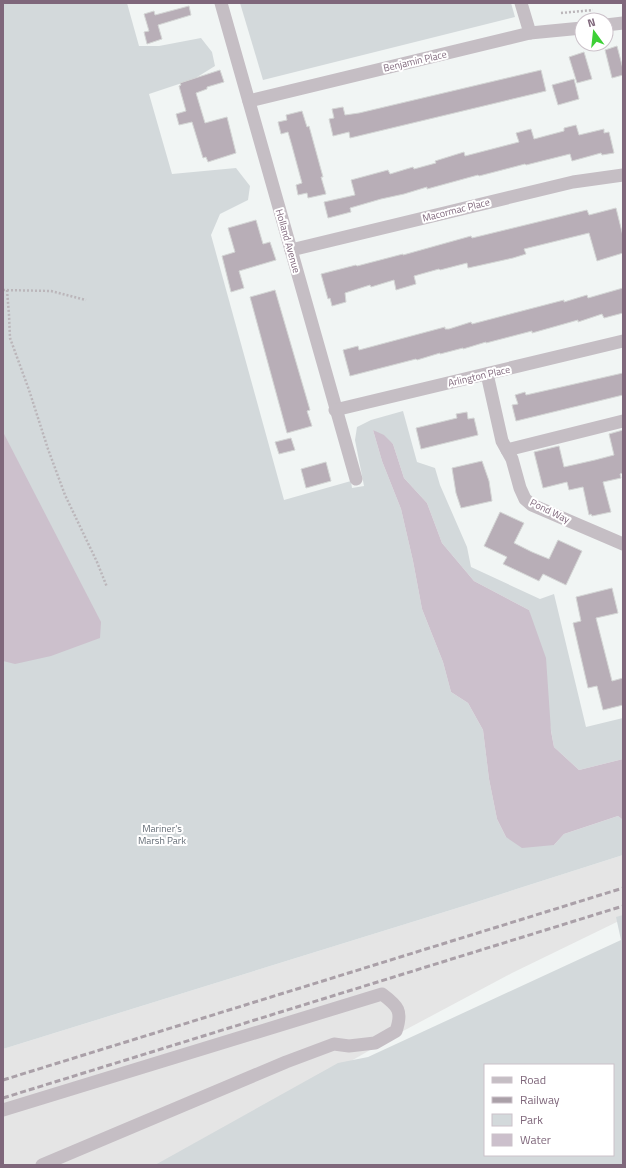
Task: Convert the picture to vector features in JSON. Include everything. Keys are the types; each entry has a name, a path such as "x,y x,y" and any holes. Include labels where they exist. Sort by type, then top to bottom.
{"street":[{"name":"Holland Avenue","path":"221,3 335,410 356,479"},
{"path":"521,3 530,34"},
{"name":"Benjamin Place","path":"249,101 530,34 574,29"},
{"name":"Macormac Place","path":"291,250 573,182 623,175"},
{"name":"Arlington Place","path":"335,410 623,341"},
{"name":"Pond Way","path":"486,374 502,441 512,459 524,499 532,505 623,544"},
{"path":"507,450 623,421"},
{"path":"3,1110 382,994 396,1005 400,1018 396,1031 375,1043 349,1046 334,1044 286,1062 42,1165"}],"path":[{"path":"561,13 592,10"},
{"path":"3,290 51,290 86,300"},
{"path":"7,290 10,338 65,495 98,562 107,587"}],"shaded area":[{"path":"623,855 623,919 512,973 405,1030 231,1130 166,1165 3,1165 3,1049"}],"green space":[{"name":"Mariner's Marsh Park","path":"3,3 127,3 139,46 159,46 201,38 212,52 215,66 194,79 149,94 172,174 236,168 250,186 248,200 220,214 211,235 284,500 351,481 352,488 364,486 355,440 357,427 371,420 403,411 417,462 435,468 440,485 467,547 471,567 540,599 554,594 586,727 623,718 623,759 579,770 554,747 529,610 474,581 442,543 427,503 404,478 393,444 373,430 382,461 401,509 422,609 443,662 451,692 468,703 483,730 489,779 497,819 506,837 554,845 564,834 618,816 623,820 623,855 3,1049"},
{"path":"240,3 511,3 515,17 263,80"},
{"path":"623,915 623,1165 155,1165 338,1063 368,1057 621,940 616,917"}],"water":[{"path":"373,430 384,435 393,444 404,478 427,503 442,543 474,581 529,610 546,658 551,731 554,747 579,770 623,759 623,820 618,816 564,834 554,845 522,848 506,837 497,819 489,779 483,730 468,703 451,692 443,662 422,609 401,509 382,461"},
{"path":"3,432 101,622 100,638 51,656 15,664 3,661"}],"building":[{"path":"189,6 191,15 158,25 162,39 147,44 144,32 149,31 144,14 154,11 155,15"},
{"path":"617,46 623,69 623,75 612,78 606,52 614,52 614,47"},
{"path":"584,52 592,79 577,83 569,57"},
{"path":"220,70 224,82 207,87 207,89 196,93 205,123 227,117 236,153 208,162 206,157 203,158 192,122 179,125 176,114 186,111 179,86 181,85 180,83"},
{"path":"541,70 546,91 350,138 349,132 333,136 329,119 334,118 332,109 343,107 345,115 359,113"},
{"path":"574,79 579,99 558,105 552,85"},
{"path":"302,111 307,127 309,126 323,177 321,177 326,194 308,198 307,193 298,195 296,185 302,183 292,146 288,132 281,134 278,122 287,120 286,115"},
{"path":"576,125 579,135 604,129 604,133 609,132 614,153 602,155 601,153 572,161 570,154 525,164 381,199 350,208 351,212 328,218 324,202 355,195 351,180 388,170 390,174 413,167 414,169 436,163 435,161 464,152 465,156 519,142 516,133 531,129 534,139 564,131 564,128"},
{"path":"616,208 623,236 623,253 597,261 589,233 524,249 526,254 513,258 468,268 467,263 414,276 416,284 396,290 394,280 371,287 370,285 345,293 346,302 332,306 330,298 328,299 321,274 403,255 471,236 472,238 587,210 589,215"},
{"path":"256,220 263,244 270,242 276,260 239,271 244,288 231,292 222,256 235,252 228,228"},
{"path":"623,288 623,313 604,318 602,314 578,322 578,320 532,333 532,331 350,376 343,350 358,346 359,350 445,327 445,329 449,329 471,322 472,324 564,300 564,302 587,295 588,298"},
{"path":"275,290 310,410 307,411 312,426 287,433 250,297"},
{"path":"623,373 623,395 516,421 512,405 518,404 515,395 525,392 526,395"},
{"path":"467,412 468,419 474,418 478,435 421,449 416,428 457,418 456,414"},
{"path":"623,430 623,473 620,474 621,478 603,482 611,512 592,516 591,514 589,515 583,487 569,490 567,482 543,488 534,452 559,446 564,467 595,460 614,455 609,434"},
{"path":"291,438 295,450 279,454 275,442"},
{"path":"482,461 489,481 492,501 461,508 456,493 452,468"},
{"path":"326,462 331,481 306,488 301,469"},
{"path":"500,512 524,523 514,543 532,552 549,559 558,540 582,551 566,585 543,574 539,581 503,564 507,557 484,546"},
{"path":"612,588 618,613 596,618 612,681 623,678 623,705 603,710 597,686 588,688 573,623 581,621 576,597"}],"railway":[{"path":"3,1080 623,888"},
{"path":"3,1098 623,906"}]}
